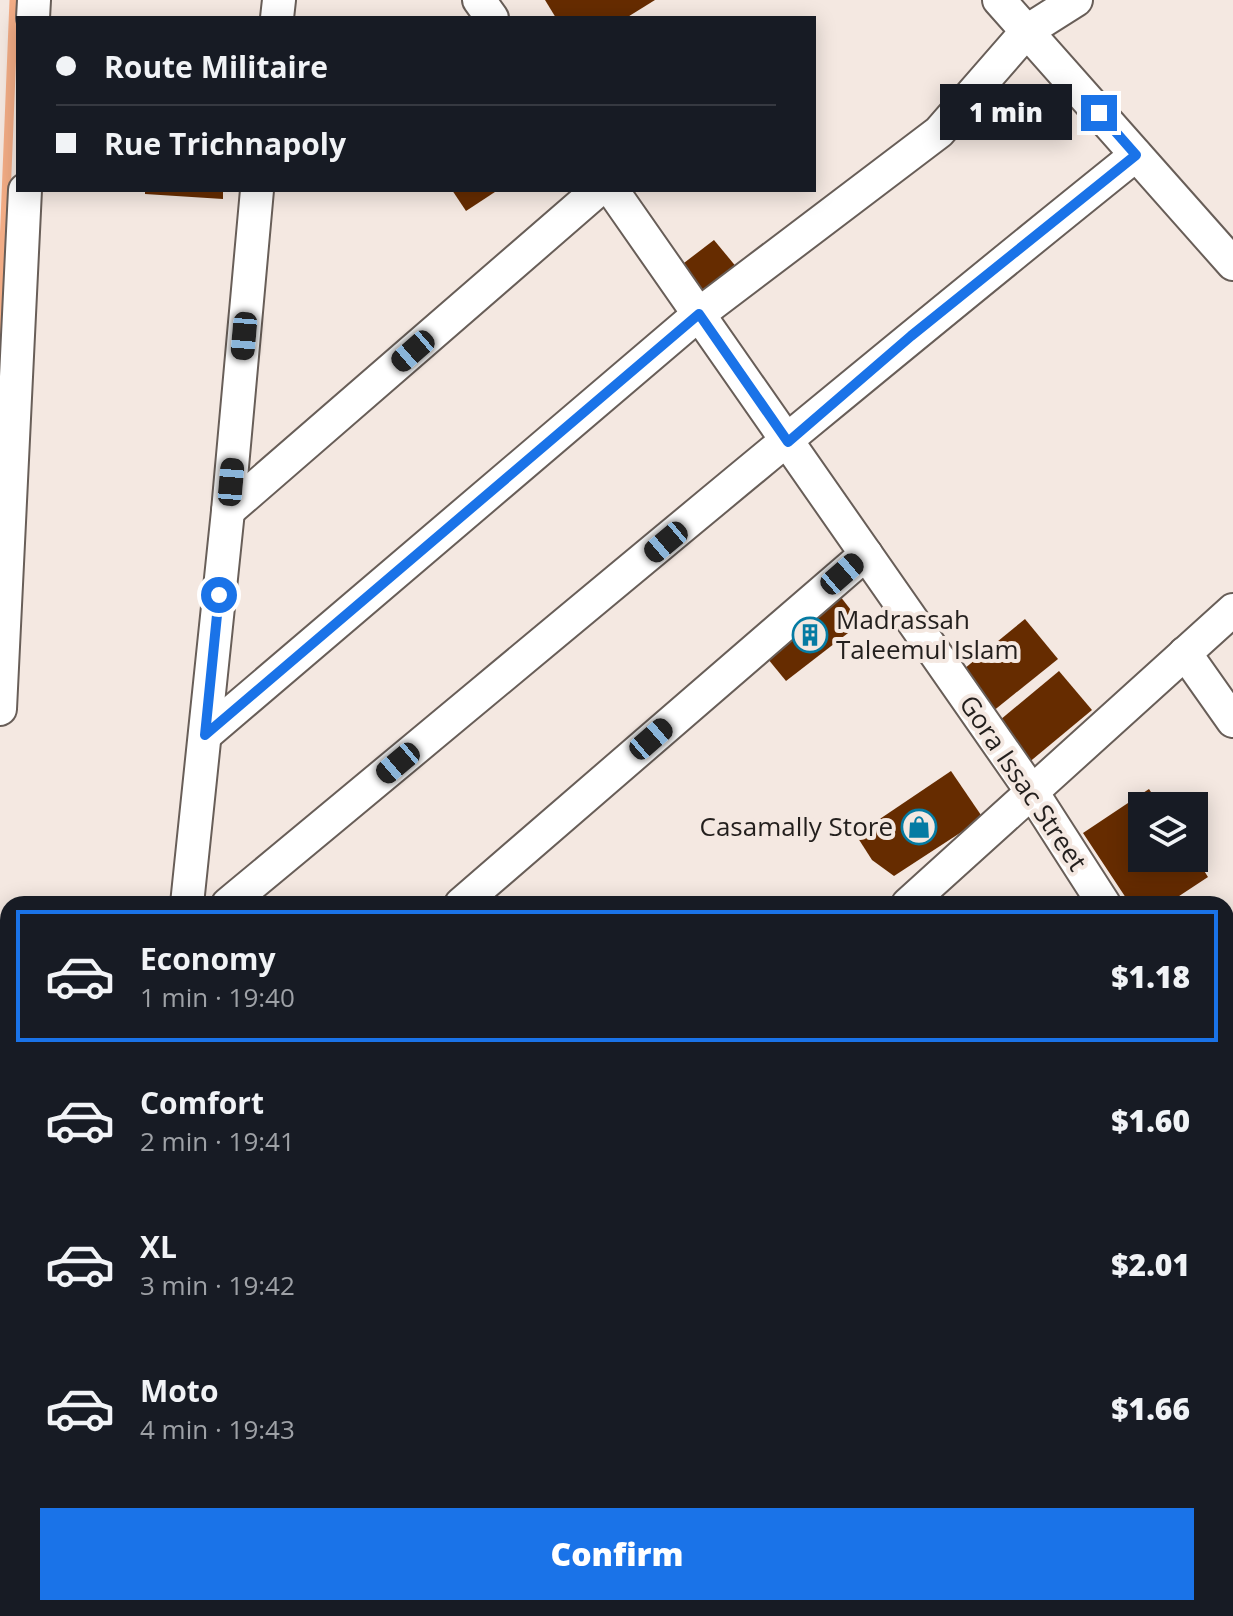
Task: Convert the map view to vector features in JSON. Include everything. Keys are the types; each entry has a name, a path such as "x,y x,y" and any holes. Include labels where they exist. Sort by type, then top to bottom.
{"street":[{"path":"999,0 1233,264"},
{"path":"205,735 699,314 939,132 1027,31 1076,0"},
{"path":"238,896 788,442 911,336 1136,155"},
{"path":"0,709 25,192"},
{"path":"188,896 228,511 257,192"},
{"path":"228,511 596,192"},
{"name":"Gora Issac Street","path":"613,192 1032,792 1099,896"},
{"path":"470,896 866,554"},
{"path":"917,896 1233,610"},
{"path":"1185,653 1233,721"}],"building":[{"path":"545,0 655,0 629,16 555,16"},
{"path":"223,192 223,199 145,194"},
{"path":"453,192 495,192 466,211"},
{"path":"714,240 738,269 705,296 680,266"},
{"name":"Madrassah Taleemul Islam","path":"840,596 861,623 786,681 759,648"},
{"path":"1025,619 1058,659 992,712 959,673"},
{"path":"1059,671 1092,710 1027,764 994,725"},
{"name":"Casamally Store","path":"951,771 983,818 894,876 872,860 856,835"},
{"path":"1128,803 1128,872 1205,872 1208,877 1179,896 1125,896 1083,833"}],"waterway":[{"path":"0,344 14,0"}],"place":[{"name":"Madrassah Taleemul Islam","path":"810,635"},
{"name":"Casamally Store","path":"919,827"}],"route":[{"path":"219,595 205,735 699,314 788,442 911,336 1136,155 1099,113"}]}
